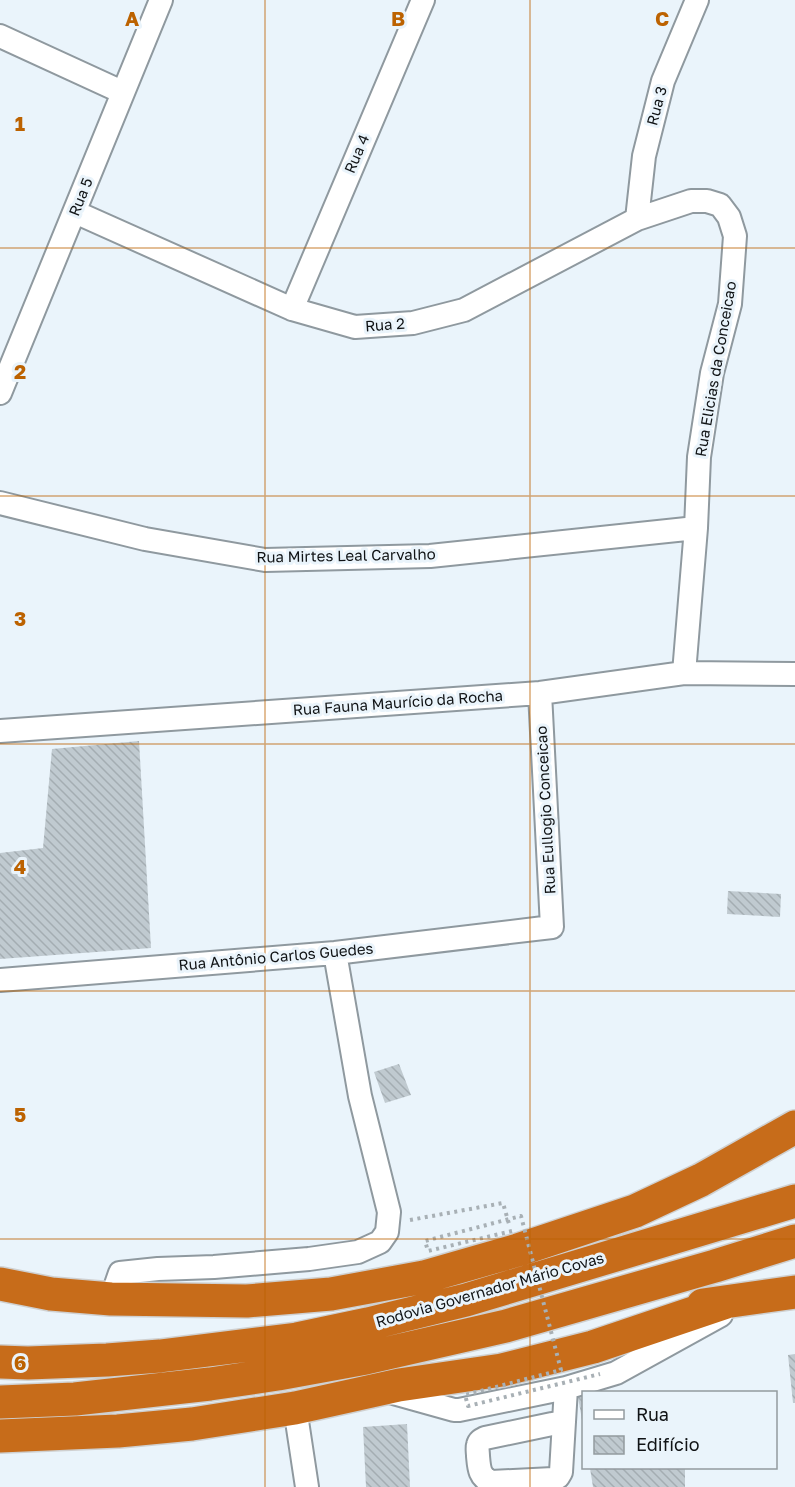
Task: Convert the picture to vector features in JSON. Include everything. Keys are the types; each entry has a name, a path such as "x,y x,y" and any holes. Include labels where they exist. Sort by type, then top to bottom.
{"highway":[{"path":"51,1294 111,1299 247,1301 331,1294 424,1277 518,1250 635,1211 701,1180 795,1127"},
{"name":"Rodovia Governador Mário Covas","path":"0,1362 95,1361 160,1356 297,1339 466,1300 795,1201"},
{"path":"0,1402 75,1399 210,1384 366,1358 506,1326 795,1241"},
{"path":"389,1387 612,1315 715,1266"},
{"path":"0,1284 51,1294 107,1311 148,1318 243,1324 368,1324"},
{"path":"612,1315 795,1292"},
{"path":"0,1436 118,1431 192,1424 296,1408 389,1387 502,1370 538,1362 740,1300"}],"street":[{"name":"Rua 5","path":"0,393 161,0"},
{"name":"Rua 4","path":"292,309 423,0"},
{"name":"Rua 3","path":"637,219 644,156 663,81 697,0"},
{"path":"0,36 122,92"},
{"name":"Rua 2","path":"75,212 292,309 355,327 414,323 464,310 637,219 691,201"},
{"name":"Rua Elicias da Conceicao","path":"684,673 696,528 699,457 712,373 730,304 735,236 729,217 720,205 707,201 691,201"},
{"name":"Rua Mirtes Leal Carvalho","path":"0,503 145,539 265,560 430,556 696,528"},
{"name":"Rua Fauna Maurício da Rocha","path":"0,730 540,693 684,673 795,674"},
{"name":"Rua Eullogio Conceicao","path":"540,693 552,927"},
{"name":"Rua Antônio Carlos Guedes","path":"0,980 335,952 552,927"},
{"path":"111,1299 120,1273 309,1259 358,1252 380,1242 387,1232 389,1212 360,1096 335,952"},
{"path":"389,1387 454,1410 560,1390 616,1373 740,1300"},
{"path":"558,1423 560,1390"},
{"path":"296,1408 307,1487"}],"path":[{"path":"388,1223 503,1203 512,1232 428,1251 425,1241 520,1216 561,1370 465,1395 468,1406 600,1374"}],"building":[{"path":"139,741 151,948 0,959 0,853 43,848 52,749"},
{"path":"728,891 781,894 780,917 727,914"},
{"path":"399,1064 411,1095 385,1103 374,1072"},
{"path":"795,1354 795,1403 793,1403 788,1355"},
{"path":"577,1391 582,1391 582,1420"},
{"path":"407,1424 410,1487 366,1487 363,1427"},
{"path":"590,1469 685,1469 685,1487 593,1487"}]}
